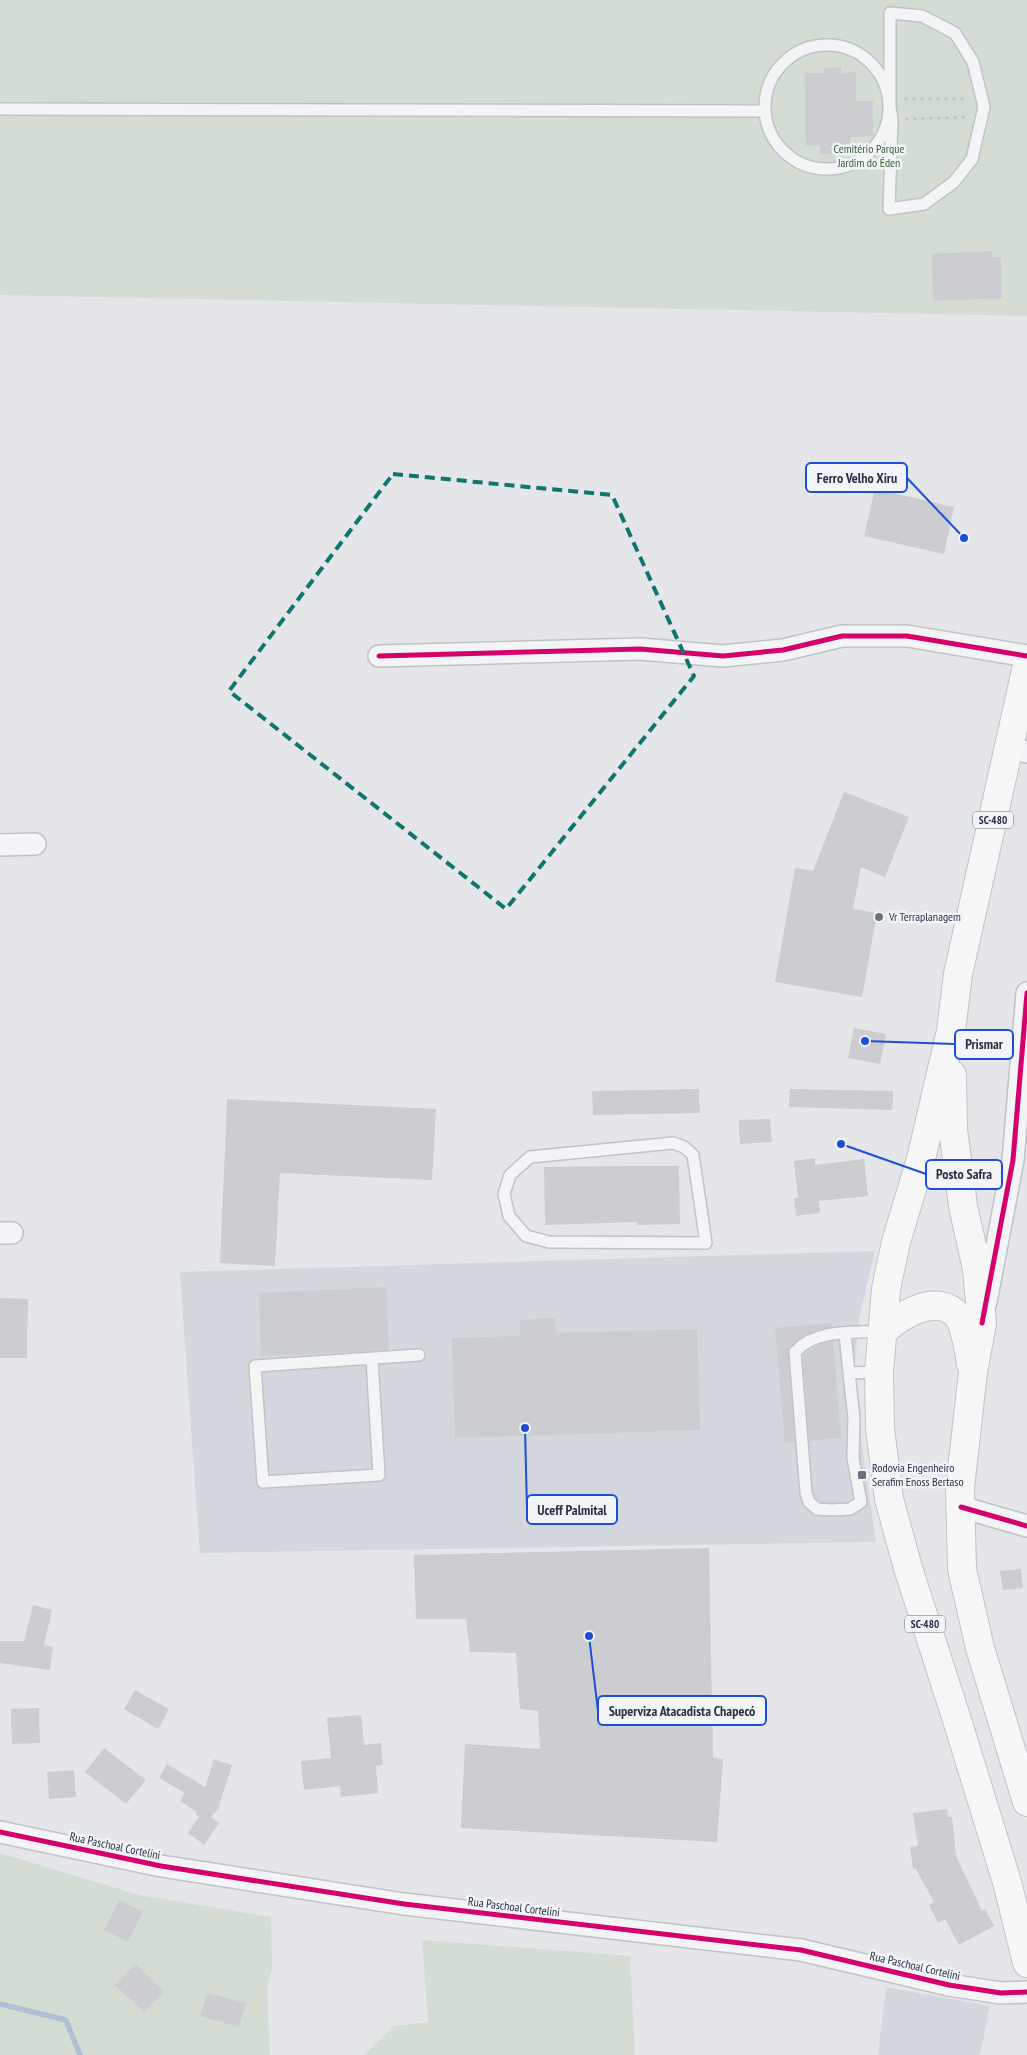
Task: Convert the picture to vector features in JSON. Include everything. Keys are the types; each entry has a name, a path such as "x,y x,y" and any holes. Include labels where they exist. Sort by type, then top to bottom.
{"main road":[{"name":"SC-480","path":"1027,666 1018,750 958,974 951,1031 921,1160 896,1242 886,1289 879,1372 880,1429 896,1526 1007,1882 1027,1963"},
{"path":"951,1031 953,1129 963,1206 977,1270 982,1323 973,1372 960,1488 962,1569 980,1648 1027,1802"},
{"path":"883,1330 900,1317 920,1309 941,1306 955,1313 967,1339 973,1372"}],"street":[{"path":"379,656 640,650 723,656 783,650 842,636 907,636 1027,656"},
{"path":"0,845 35,844"},
{"path":"982,1323 1020,1162 1027,993"},
{"path":"961,1507 1027,1526"},
{"name":"Rua Paschoal Cortelini","path":"0,1832 161,1866 404,1904 801,1950 949,1985 1002,1993 1027,1992"}],"lane":[{"path":"890,13 922,16 955,33 973,62 983,98 983,116 972,159 954,182 924,204 889,209 890,13"},
{"path":"826,45 846,48 864,56 878,71 887,88 891,109 886,127 878,144 864,157 847,166 829,169 810,166 792,158 778,146 769,129 765,111 767,91 775,72 789,58 807,48 826,45"},
{"path":"0,109 765,111"},
{"path":"673,1143 684,1146 693,1155 706,1243 549,1242 526,1236 510,1216 504,1194 510,1174 530,1158 673,1143"},
{"path":"846,1333 848,1373 854,1418 853,1458 860,1502 850,1509 816,1509 806,1493 795,1352 807,1342 821,1336 846,1333 883,1330"},
{"path":"372,1358 379,1475 263,1482 255,1366 372,1358 419,1355"},
{"path":"848,1373 879,1372"}],"path":[{"path":"891,109 983,98"},
{"path":"891,109 983,116"}],"highlighted area":[{"path":"393,474 612,495 694,676 506,909 229,691"}],"shaded area":[{"path":"875,1251 859,1318 853,1385 876,1542 200,1553 180,1272"},
{"path":"886,1987 990,2006 980,2055 878,2055"}],"green space":[{"name":"Cemitério Parque Jardim do Éden","path":"0,0 1027,0 1027,316 0,295"},
{"path":"0,1853 139,1895 271,1917 272,1969 267,1988 270,2055 0,2055"},
{"path":"422,1940 630,1956 635,2055 364,2055 394,2026 428,2022"}],"building":[{"path":"841,67 841,73 856,72 856,101 873,101 873,136 850,137 850,144 838,144 838,154 820,154 820,145 806,146 805,73 824,73 824,68"},
{"path":"992,251 992,257 1001,257 1002,298 933,301 932,254"},
{"path":"875,489 954,507 944,554 864,536"},
{"path":"844,792 909,817 885,877 861,867 853,909 877,913 862,997 775,982 795,868 813,871"},
{"path":"854,1028 886,1034 880,1064 848,1058"},
{"path":"699,1089 700,1113 593,1115 592,1091"},
{"path":"790,1089 893,1091 892,1110 789,1107"},
{"path":"227,1099 436,1109 432,1180 280,1173 275,1266 220,1263"},
{"path":"770,1119 772,1142 740,1144 739,1120"},
{"path":"815,1158 815,1165 864,1159 868,1196 819,1201 820,1213 796,1216 794,1198 798,1198 794,1161"},
{"path":"679,1166 680,1224 637,1225 637,1222 545,1225 544,1167"},
{"path":"386,1287 389,1350 261,1356 259,1293"},
{"path":"0,1298 28,1299 27,1358 0,1358"},
{"path":"555,1318 556,1333 697,1329 700,1430 455,1438 452,1338 520,1336 520,1320"},
{"path":"832,1323 832,1326 811,1332 800,1338 788,1350 795,1442 785,1443 775,1328"},
{"path":"833,1341 841,1438 809,1441 803,1355 817,1346"},
{"path":"709,1548 713,1758 723,1759 717,1842 461,1828 465,1744 540,1749 538,1711 520,1709 516,1653 470,1652 466,1619 416,1619 414,1555"},
{"path":"1021,1569 1023,1588 1003,1590 1000,1571"},
{"path":"33,1605 52,1610 44,1645 53,1647 50,1670 0,1663 0,1641 24,1641"},
{"path":"135,1690 169,1709 158,1729 124,1709"},
{"path":"39,1708 40,1743 12,1744 11,1709"},
{"path":"361,1715 364,1745 381,1743 383,1765 376,1766 378,1793 341,1797 340,1786 304,1790 301,1761 331,1758 327,1718"},
{"path":"104,1748 146,1780 126,1804 85,1772"},
{"path":"214,1759 232,1765 218,1809 211,1817 219,1823 204,1845 188,1833 199,1817 195,1814 197,1812 180,1801 185,1793 159,1778 167,1764 205,1787"},
{"path":"74,1770 76,1797 49,1799 47,1772"},
{"path":"947,1809 948,1817 952,1817 956,1856 982,1911 985,1909 994,1926 959,1945 945,1919 938,1923 929,1905 934,1902 916,1869 913,1869 910,1847 918,1846 913,1813"},
{"path":"119,1900 143,1912 128,1942 104,1930"},
{"path":"135,1964 164,1991 144,2012 115,1985"},
{"path":"207,1993 246,2003 239,2027 200,2016"}],"waterway":[{"path":"0,2004 66,2020 80,2055"}],"cycle path":[{"path":"379,656 640,649 723,656 783,650 842,636 907,636 1027,656"},
{"path":"982,1323 1013,1160 1027,993"},
{"path":"961,1507 1027,1526"},
{"path":"0,1832 161,1866 404,1904 801,1950 949,1985 1001,1993 1027,1992"}],"place":[{"name":"Ferro Velho Xiru","path":"964,538"},
{"name":"Vr Terraplanagem","path":"879,917"},
{"name":"Prismar","path":"865,1041"},
{"name":"Posto Safra","path":"841,1144"},
{"name":"Uceff Palmital","path":"525,1428"},
{"name":"Rodovia Engenheiro Serafim Enoss Bertaso","path":"862,1475"},
{"name":"Superviza Atacadista Chapecó","path":"589,1636"}]}
